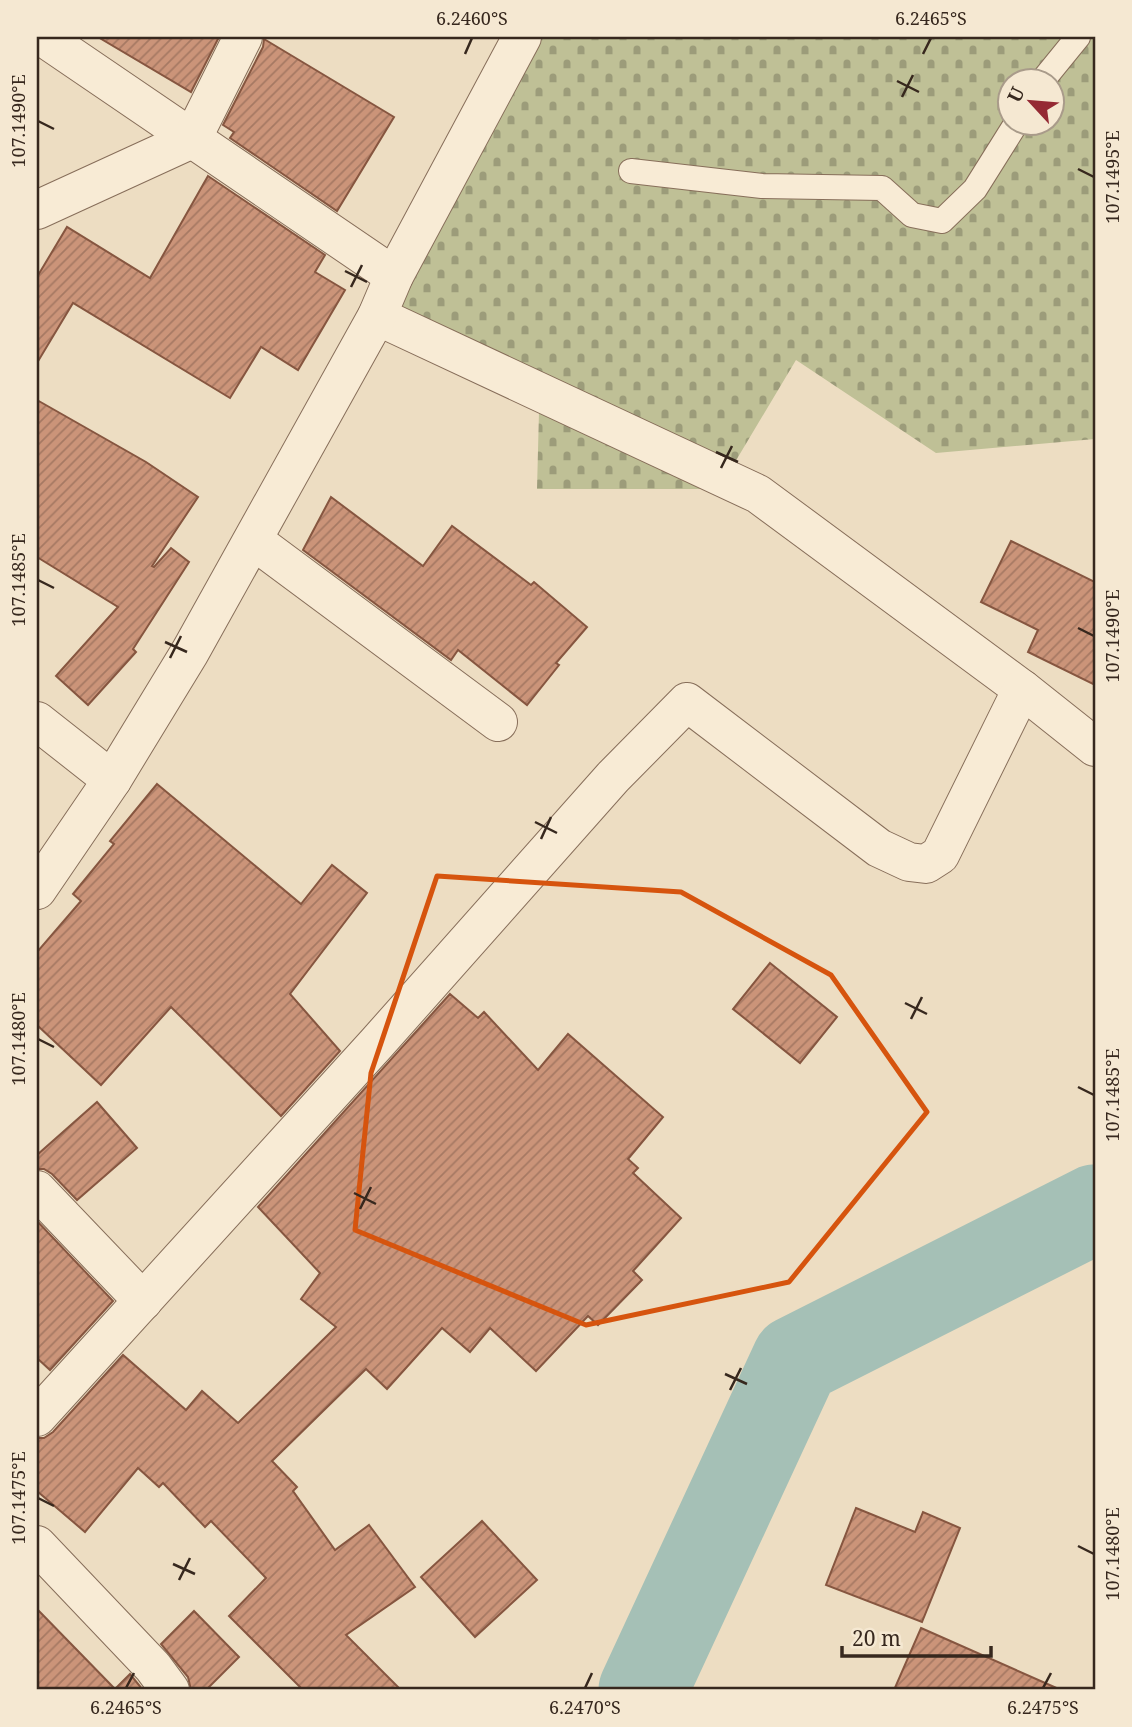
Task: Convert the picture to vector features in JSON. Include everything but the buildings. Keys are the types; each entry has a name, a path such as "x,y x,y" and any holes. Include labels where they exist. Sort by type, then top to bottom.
{"street":[{"path":"43,37 394,276"},
{"path":"37,210 192,139 243,37"},
{"path":"37,890 112,780 190,652 377,316 394,276 522,37"},
{"path":"377,316 758,494 1022,689 1095,747"},
{"path":"253,540 498,722"},
{"path":"37,1417 377,1043 613,777 687,702 879,848 909,862 926,864 940,855 1022,689"},
{"path":"37,722 112,780"},
{"path":"37,1190 143,1301"},
{"path":"37,1545 153,1667 170,1690"}],"lane":[{"path":"1054,66 1078,37"},
{"path":"631,171 762,186 882,188 912,215 942,221 975,189 1008,136"}],"highlighted area":[{"path":"437,876 681,892 831,975 927,1112 789,1282 586,1325 355,1230 371,1073"}],"green space":[{"path":"537,37 1095,37 1095,439 936,453 796,360 719,489 537,489 540,373 388,303"}],"waterway":[{"path":"643,1690 796,1360 1095,1209"}]}
